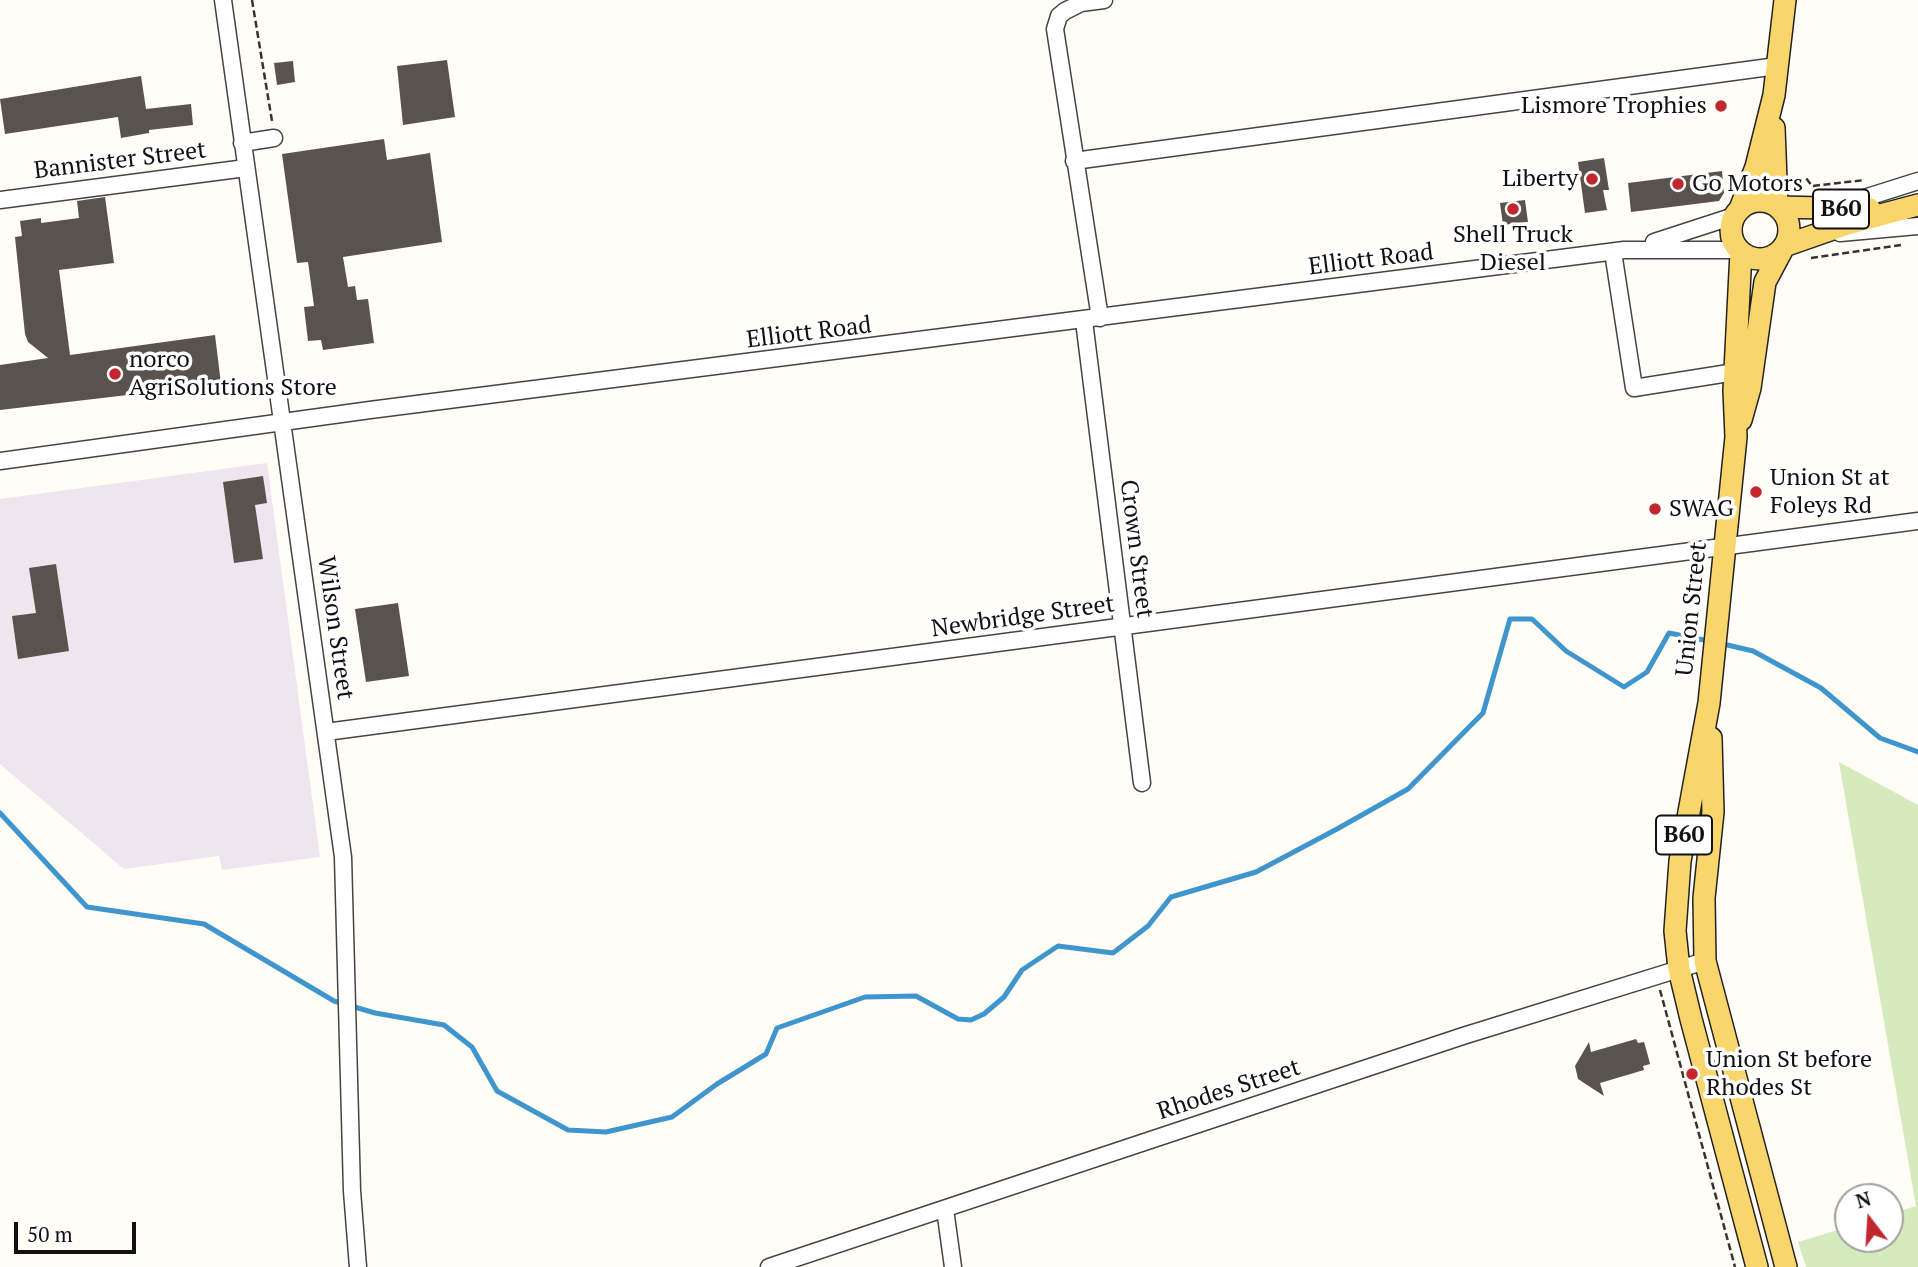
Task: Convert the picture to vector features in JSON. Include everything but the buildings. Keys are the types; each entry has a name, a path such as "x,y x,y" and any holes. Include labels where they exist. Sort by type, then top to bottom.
{"main road":[{"path":"1778,207 1774,95 1785,0"},
{"path":"1737,212 1756,167 1774,95"},
{"name":"B60","path":"1758,201 1778,207 1830,209 1911,206 1816,234 1762,259 1740,251 1731,234 1737,212 1758,201"},
{"name":"B60","path":"1778,207 1789,225 1783,248"},
{"name":"Union Street","path":"1736,437 1750,388 1765,282 1783,248"},
{"name":"Union Street","path":"1740,251 1735,372 1736,437 1709,703 1680,861 1675,932 1679,969 1757,1267"},
{"name":"Union Street","path":"1709,703 1713,813 1704,898 1705,961 1786,1267"}],"street":[{"name":"Wilson Street","path":"223,0 344,857 352,1191 358,1267"},
{"name":"Crown Street","path":"1104,0 1081,3 1059,16 1055,29 1074,161 1142,783"},
{"path":"1074,161 1777,66"},
{"path":"243,143 274,138"},
{"name":"Bannister Street","path":"0,200 246,167"},
{"path":"1830,209 1918,181"},
{"name":"Elliott Road","path":"0,461 282,422 1618,251 1681,235 1737,212"},
{"path":"1816,234 1918,226"},
{"path":"1618,251 1634,388 1735,372"},
{"name":"Elliott Road","path":"1618,251 1740,251"},
{"name":"Newbridge Street","path":"326,732 1918,521"},
{"name":"Rhodes Street","path":"769,1267 1463,1036 1705,961"},
{"path":"945,1209 953,1267"}],"path":[{"path":"252,0 274,138"},
{"path":"1786,179 1806,177 1812,186 1871,179"},
{"path":"1803,259 1905,245"},
{"path":"1660,990 1735,1267"}],"shaded area":[{"path":"267,463 320,857 222,870 219,856 124,869 0,764 0,499"}],"green space":[{"path":"1839,762 1918,805 1918,1267 1806,1267 1798,1242 1834,1231 1834,1253 1904,1253 1904,1210 1916,1206"}],"waterway":[{"path":"0,813 87,907 204,924 334,1001 375,1013 444,1025 472,1047 497,1091 568,1130 606,1132 672,1117 717,1084 766,1054 777,1028 865,997 916,996 958,1019 971,1020 984,1014 1004,997 1022,970 1058,946 1113,953 1148,926 1171,897 1256,872 1408,789 1483,713 1510,619 1532,619 1566,651 1624,687 1647,672 1669,633 1709,641"},
{"path":"1719,643 1753,651 1821,688 1880,738 1918,752"}],"place":[{"name":"Lismore Trophies","path":"1721,106"},
{"name":"Liberty","path":"1592,179"},
{"name":"Go Motors","path":"1678,184"},
{"name":"Shell Truck Diesel","path":"1513,209"},
{"name":"norco AgriSolutions Store","path":"115,374"},
{"name":"Union St at Foleys Rd","path":"1756,492"},
{"name":"SWAG","path":"1655,509"},
{"name":"Union St before Rhodes St","path":"1692,1074"}]}
